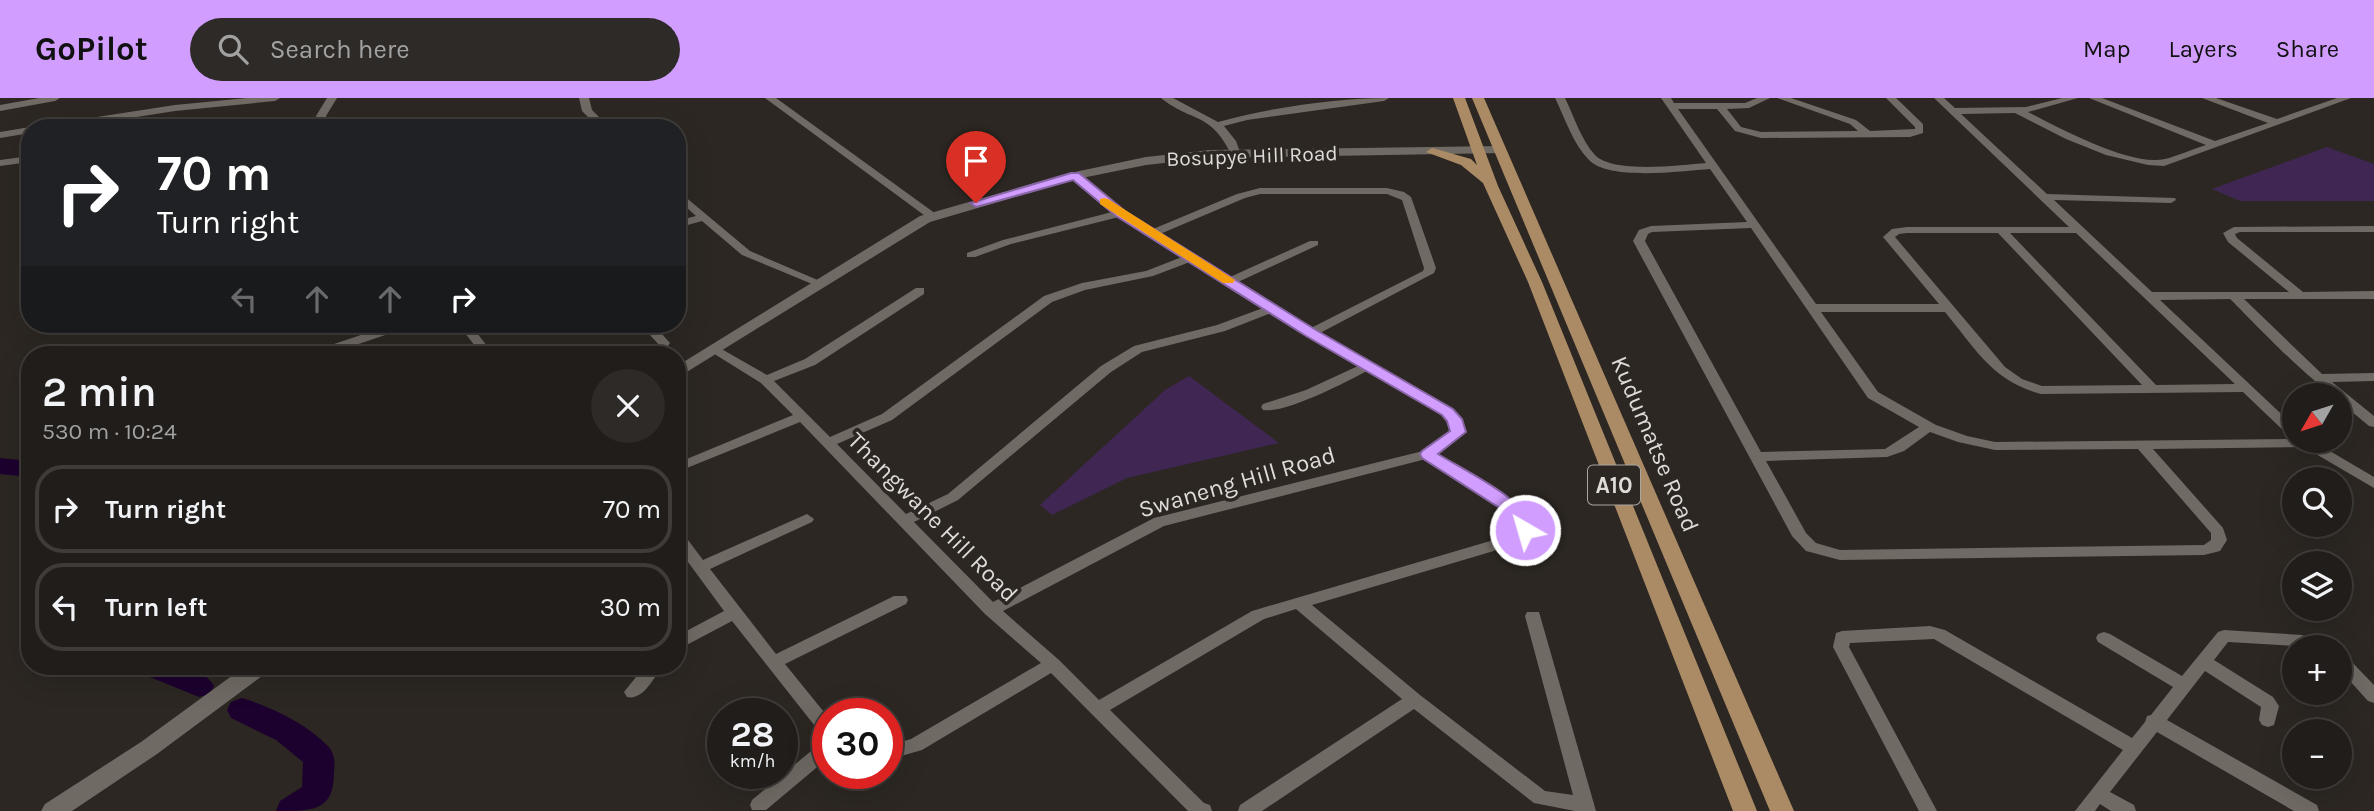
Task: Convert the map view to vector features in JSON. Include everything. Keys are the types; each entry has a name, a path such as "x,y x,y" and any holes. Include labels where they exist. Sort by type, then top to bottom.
{"main road":[{"name":"Kudumatse Road","path":"1459,98 1491,186 1535,282 1745,811"},
{"name":"Kudumatse Road","path":"1478,98 1781,805"},
{"path":"1432,152 1461,142 1470,131"},
{"path":"1432,152 1466,162 1491,186"}],"street":[{"path":"0,108 55,98"},
{"path":"101,119 275,98"},
{"path":"322,119 332,98"},
{"path":"584,98 587,111 595,119"},
{"path":"770,98 932,216"},
{"path":"1166,98 1217,125 1230,137 1235,152"},
{"path":"1217,125 1247,117 1384,98"},
{"path":"1560,98 1591,155 1601,164 1627,168 1712,166"},
{"path":"1668,102 1746,106 1765,98"},
{"path":"1782,98 1853,122 1867,134"},
{"path":"1720,106 1738,129 1751,134 1910,134 1920,131 1920,126 1891,98"},
{"path":"1939,98 2282,422"},
{"path":"2036,98 2052,104"},
{"path":"1953,111 2018,111 2073,98"},
{"path":"2094,98 2215,145"},
{"path":"2207,98 2278,123"},
{"path":"2322,98 2334,103"},
{"path":"2018,111 2045,125 2141,163 2164,163 2346,98"},
{"path":"150,100 150,111"},
{"path":"1668,102 1873,396 1929,426 1973,442 1995,446 2282,443"},
{"path":"0,135 21,132"},
{"name":"Bosupye Hill Road","path":"686,367 932,216 1075,176 1146,161 1235,152 1501,150"},
{"path":"0,163 21,160"},
{"path":"1075,176 1121,214 1311,333 1447,412 1455,419 1459,432 1427,454 1515,510 1523,520 1525,530 1519,538 1298,602 1242,622 1099,708"},
{"path":"1152,233 1241,196 1260,191 1387,191 1400,194 1407,199 1430,268 1428,272 1311,333"},
{"path":"2045,197 2171,200"},
{"path":"686,201 746,253 821,284"},
{"path":"971,255 1008,241 1072,229 1121,214"},
{"path":"686,222 703,217"},
{"path":"1752,225 1651,229 1638,237 1800,536 1811,547 1840,555 2204,550 2215,547 2219,540 2218,533 2143,446"},
{"path":"2300,295 2232,240 2229,233 2238,229 2374,229"},
{"path":"2078,230 1907,230 1890,234 1891,242 2000,370 2026,386 2041,390 2247,388"},
{"path":"2002,231 2153,389"},
{"path":"1230,281 1314,243"},
{"path":"828,443 887,417 1048,299 1076,289 1149,274 1191,257"},
{"path":"766,380 810,362 920,291"},
{"path":"2150,296 2374,295"},
{"path":"2234,296 2319,378 2374,423"},
{"path":"1812,308 1947,308"},
{"path":"905,520 953,498 1106,369 1131,352 1221,328 1272,309"},
{"path":"340,346 379,333"},
{"path":"655,333 664,343"},
{"name":"Thangwane Hill Road","path":"714,350 766,380 991,610 1053,663 1203,811"},
{"path":"1268,407 1311,393 1368,366"},
{"path":"2319,378 2374,377"},
{"path":"686,464 801,417"},
{"path":"1758,457 1887,453 1899,448 1929,426"},
{"path":"2323,453 2374,483"},
{"name":"Swaneng Hill Road","path":"991,610 1159,523 1427,454"},
{"path":"701,567 807,519"},
{"path":"686,548 812,711"},
{"path":"773,663 900,600"},
{"path":"1298,602 1414,700 1541,798 1587,808 1533,616"},
{"path":"686,639 734,613"},
{"path":"1928,811 1841,647 1842,637 1930,632 1939,634 2133,747"},
{"path":"2084,811 2153,721 2221,640 2230,635 2282,639"},
{"path":"2104,638 2183,685"},
{"path":"2204,662 2267,702 2270,706 2267,720"},
{"path":"903,748 916,744 1053,663"},
{"path":"2352,673 2374,696"},
{"path":"53,811 149,748 248,675"},
{"path":"633,692 647,675"},
{"path":"1247,811 1414,700"},
{"path":"2153,721 2310,811"},
{"path":"759,805 812,760"},
{"path":"2099,794 2127,811"}],"shaded area":[{"path":"2327,147 2374,164 2374,201 2240,201 2212,189"},
{"path":"1189,376 1279,443 1127,478 1052,515 1040,505 1165,390"}],"waterway":[{"path":"0,466 21,468"},
{"path":"174,675 199,686"},
{"path":"242,710 287,731 319,757 318,793 292,811"}],"slow traffic":[{"path":"1104,201 1228,280"}],"route":[{"path":"976,203 1075,176 1121,214 1311,333 1447,412 1455,419 1459,432 1454,438 1427,454 1515,510 1523,520 1525,530"}]}
